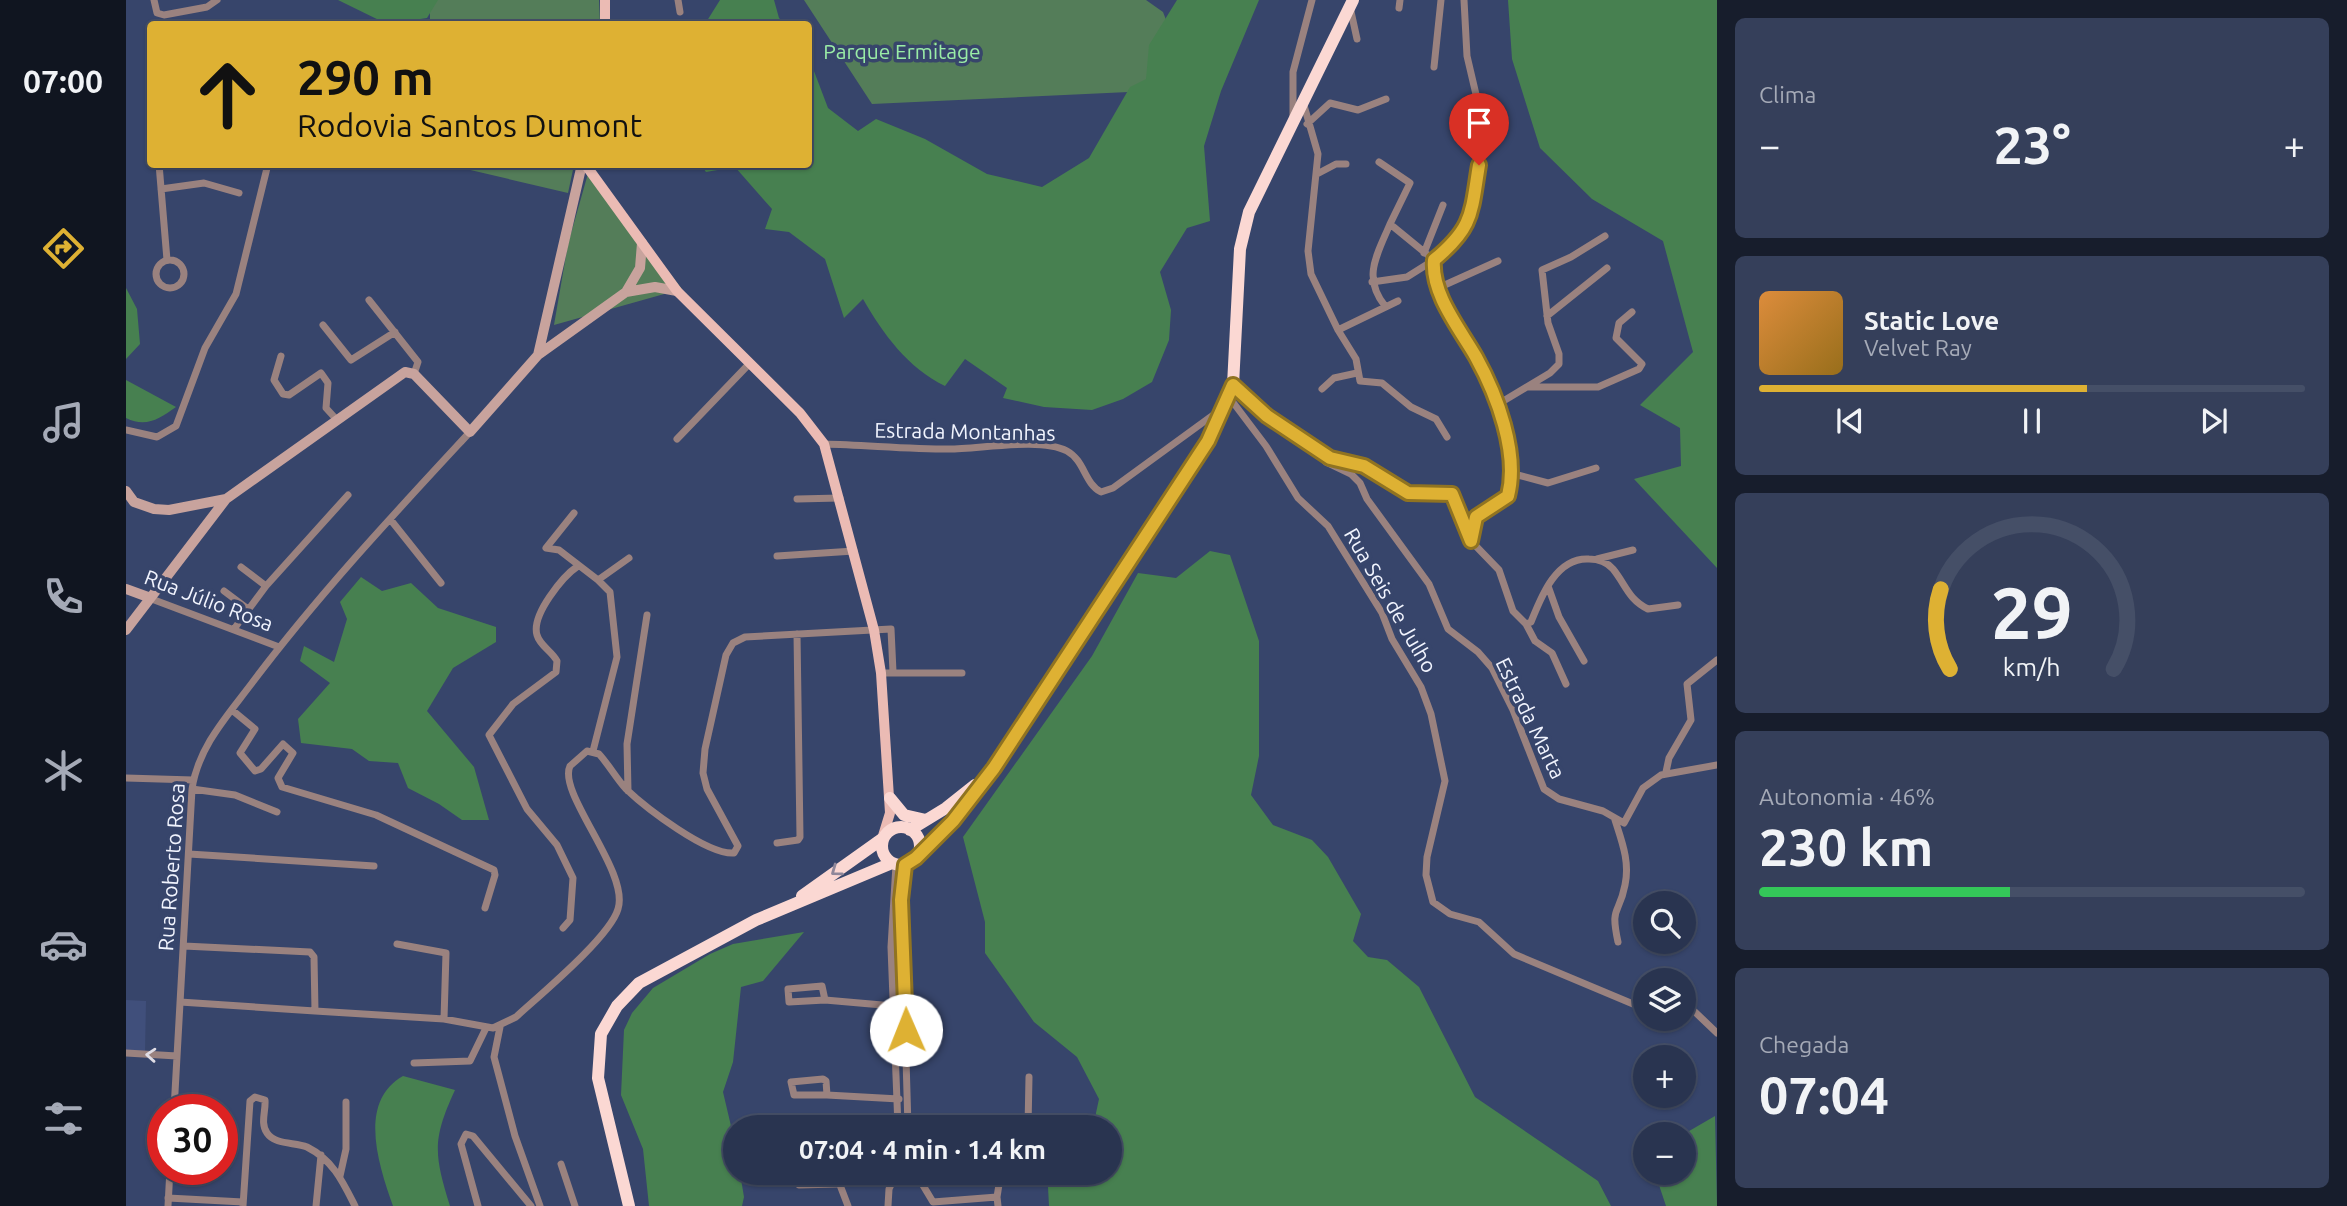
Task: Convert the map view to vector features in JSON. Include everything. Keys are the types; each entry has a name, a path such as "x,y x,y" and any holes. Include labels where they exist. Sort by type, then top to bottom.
{"highway":[{"path":"790,904 898,864 919,853 953,821 994,768 1208,441 1229,396 1242,235 1249,212 1351,3"},
{"path":"629,1206 598,1077 598,1047 606,1021 617,1006 639,984 790,904 882,839 892,828 908,828 946,808 994,768"},
{"path":"890,798 904,815 926,820"},
{"path":"908,828 919,845 919,853"},
{"path":"882,839 884,853 898,864"}],"main road":[{"path":"605,0 605,21"},
{"path":"587,168 677,291 807,419 824,444 874,629 881,673 890,798 889,823 882,839"},
{"path":"890,798 908,828"}],"street":[{"path":"154,0 159,15 207,7 216,1"},
{"path":"678,0 680,12"},
{"path":"1293,125 1293,72 1312,0"},
{"path":"1434,67 1441,0"},
{"path":"1372,282 1407,277 1434,260 1460,236 1470,217 1483,148 1482,120 1467,56 1464,0"},
{"path":"1351,3 1357,39"},
{"path":"1307,124 1330,103 1358,110 1386,99"},
{"path":"1303,102 1307,124 1318,155 1309,263 1317,289 1356,359 1360,381 1382,383 1411,407 1431,415 1447,437"},
{"path":"1379,162 1410,183 1390,224 1372,271 1374,292 1385,306"},
{"path":"1317,174 1336,164 1346,164"},
{"path":"159,168 167,260"},
{"path":"126,430 158,437 176,426 205,348 228,310 240,281 267,168"},
{"path":"538,355 583,168"},
{"path":"161,189 204,183 239,193"},
{"path":"1424,253 1443,205"},
{"path":"1390,224 1434,260"},
{"path":"1495,406 1559,364 1559,354 1549,330 1542,270 1605,236"},
{"path":"126,630 148,597 226,499 396,377 405,372 414,374 470,432 538,355 626,292 638,275 642,243"},
{"path":"167,260 177,261 184,269 184,279 173,288 161,285 156,277 160,265 167,260"},
{"path":"1434,260 1434,277 1438,288 1478,361 1495,406 1504,432 1510,473 1508,496 1476,517 1471,541"},
{"path":"1438,288 1498,261"},
{"path":"1547,316 1607,268"},
{"path":"626,292 655,287 677,291"},
{"path":"369,300 418,362 414,374"},
{"path":"1338,330 1398,301"},
{"path":"1526,387 1594,388 1610,384 1639,369 1642,364 1616,338 1619,323 1632,312"},
{"path":"323,325 351,360 395,332"},
{"path":"281,356 274,380 283,394 289,395 321,373 328,383 326,408 337,420"},
{"path":"677,439 750,363"},
{"path":"1322,389 1334,378 1357,373"},
{"path":"1229,396 1267,416 1330,458 1364,466 1408,493 1452,494 1471,541 1499,570 1508,602 1535,641 1555,658 1566,684"},
{"name":"Estrada Montanhas","path":"824,444 937,449 1059,448 1073,456 1085,470 1089,484 1101,492 1113,488 1229,396"},
{"name":"Rua Seis de Julho","path":"1229,396 1266,446 1298,498 1328,526 1382,613 1396,646 1421,687 1431,714 1444,781 1427,857 1426,875 1433,902 1450,914 1479,922 1514,954 1633,1004"},
{"name":"Rua Roberto Rosa","path":"175,1094 192,784 203,754 279,647 470,432"},
{"name":"Estrada Marta","path":"1305,441 1326,462 1351,474 1360,482 1367,499 1429,584 1448,629 1478,652 1492,668 1513,710 1544,789 1567,803 1603,811 1615,820"},
{"path":"1510,473 1548,484 1596,468"},
{"path":"126,491 134,502 154,509 169,510 226,499"},
{"path":"234,629 266,586 348,495"},
{"path":"797,499 840,498"},
{"path":"574,513 547,548 559,550 610,592 617,657 593,751"},
{"path":"390,519 441,583"},
{"path":"1525,624 1531,622 1538,601 1570,561 1597,559 1633,550"},
{"path":"777,556 854,551"},
{"path":"598,580 629,558"},
{"path":"1597,559 1612,568 1628,596 1639,604 1657,609 1678,605"},
{"path":"563,928 570,920 573,878 557,845 527,809 489,736 513,704 556,671 557,661 538,639 536,625 559,581 578,566"},
{"path":"241,567 266,586"},
{"path":"1548,586 1559,617 1584,662"},
{"name":"Rua Júlio Rosa","path":"126,589 279,647"},
{"path":"224,591 248,609"},
{"path":"628,791 630,783 627,744 647,615"},
{"path":"180,1002 444,1019 486,1028 500,1027 516,1017 607,929 618,909 620,899 591,823 568,785 570,766 586,751 599,754 628,791 666,821 708,845 734,853 738,846 707,789 703,773 705,749 726,655 733,643 745,637 891,629 893,672"},
{"path":"777,843 799,840 800,837 797,634"},
{"path":"1666,772 1669,758 1691,720 1687,684 1717,660"},
{"path":"881,673 962,673"},
{"path":"232,710 255,729 240,757 255,771 261,769 283,744 292,753 278,778 282,787 376,815 494,870 485,908"},
{"path":"1615,820 1624,823 1643,788 1666,772 1717,765"},
{"path":"126,778 192,784 234,795 277,811"},
{"path":"1615,820 1627,861 1624,889 1613,915 1618,943"},
{"path":"189,854 374,866"},
{"path":"898,864 891,947 898,1115"},
{"path":"898,864 908,1115"},
{"path":"397,944 446,953 444,1019"},
{"path":"184,946 310,952 314,957 315,1011"},
{"path":"825,1000 823,988 820,986 790,988 787,991 789,1002 825,1000 905,1007"},
{"path":"1696,1013 1717,1033"},
{"path":"500,1027 494,1057 515,1136 540,1206"},
{"path":"414,1063 470,1061 486,1028"},
{"path":"126,1053 177,1056"},
{"path":"1028,1115 1029,1077"},
{"path":"827,1095 826,1081 823,1079 791,1082 791,1093 794,1095 907,1099"},
{"path":"168,1202 243,1204 252,1098 265,1100 263,1122 271,1137 306,1147 321,1155 340,1176 355,1206"},
{"path":"340,1176 346,1149 346,1102"},
{"path":"478,1206 461,1144 461,1139 466,1134 473,1136 531,1206"},
{"path":"316,1206 321,1155"},
{"path":"561,1164 575,1206"},
{"path":"838,1185 848,1206"},
{"path":"889,1206 892,1185"},
{"path":"920,1185 928,1197 940,1204 997,1197"},
{"path":"998,1206 999,1185"},
{"path":"926,1206 928,1197"}],"shaded area":[{"path":"126,1000 146,1001 145,1052 126,1051"}],"green space":[{"path":"338,0 438,0 427,18 381,21"},
{"path":"430,0 599,0 600,21 430,21"},
{"path":"720,0 774,0 782,21 707,21"},
{"name":"Parque Ermitage","path":"804,0 1146,0 1163,12 1193,89 872,104"},
{"path":"1177,0 1259,0 1221,91 1204,146 1210,221 1187,228 1160,272 1171,310 1169,340 1152,382 1123,399 1092,410 1044,407 1003,398 1007,388 965,359 945,386 932,379 898,349 863,299 844,318 825,259 789,232 765,229 772,209 736,168 812,168 812,66 828,108 858,131 876,119 925,139 987,174 1042,187 1089,158 1130,87 1146,79 1149,45"},
{"path":"1508,0 1717,0 1717,568 1634,479 1681,466 1680,428 1640,405 1693,352 1663,241 1592,199 1540,148 1512,59"},
{"path":"462,168 573,168 568,193"},
{"path":"703,168 729,168 706,172"},
{"path":"589,170 682,289 554,325 568,244"},
{"path":"126,288 137,309 140,344 126,359"},
{"path":"126,380 176,407 146,422 126,418"},
{"path":"1210,551 1230,555 1259,641 1259,756 1251,795 1273,825 1312,840 1328,857 1361,914 1353,941 1368,957 1387,960 1419,987 1475,1097 1598,1181 1611,1206 1049,1206 1050,1185 1122,1185 1122,1115 1096,1115 1099,1099 1077,1057 1034,1022 985,953 985,922 963,837 1092,656 1138,573 1176,578"},
{"path":"361,577 382,591 411,583 438,608 496,627 496,642 453,668 427,711 474,767 489,820 462,820 408,788 398,763 369,761 352,749 301,743 298,719 330,683 300,661 304,646 334,662 347,619 340,602"},
{"path":"804,932 763,981 741,987 733,1062 723,1092 728,1115 723,1115 723,1185 742,1185 742,1206 649,1206 643,1149 621,1095 624,1030 632,1013 653,988 710,954 733,944"},
{"path":"403,1076 455,1090 442,1122 438,1147 438,1160 450,1206 393,1206 378,1154 376,1118 380,1102 389,1087"},
{"path":"1715,1116 1717,1206 1666,1206 1659,1185 1696,1185 1696,1127"}],"route":[{"path":"906,1030 901,900 905,865 911,863 953,821 994,768 1208,441 1233,385 1267,416 1330,458 1359,463 1408,493 1452,494 1471,541 1476,517 1506,500 1510,490 1510,473 1504,432 1486,379 1435,282 1433,271 1434,260 1460,236 1470,217 1476,199 1479,165"}]}
